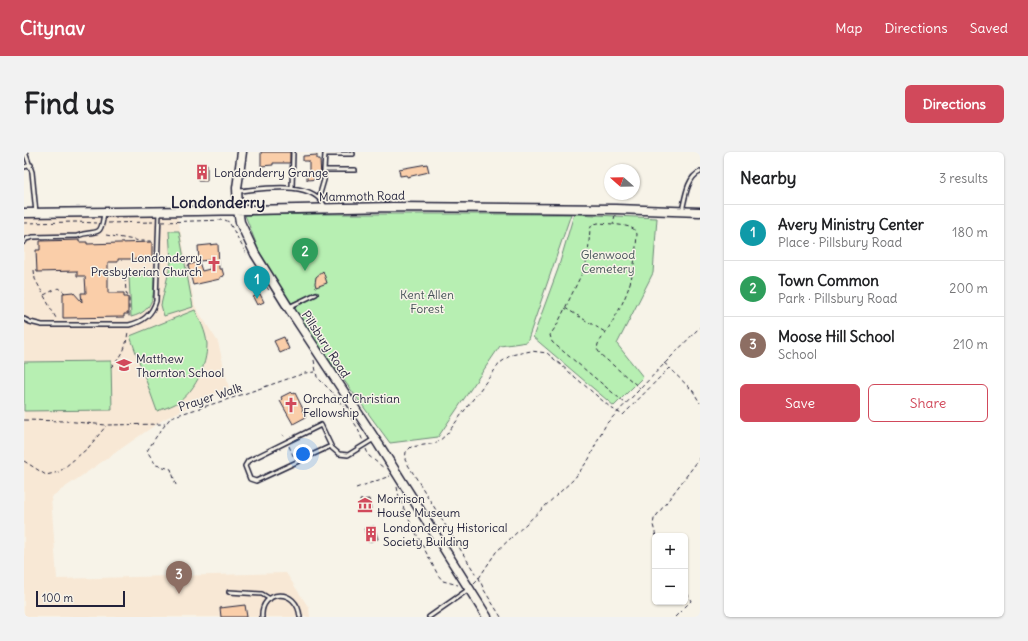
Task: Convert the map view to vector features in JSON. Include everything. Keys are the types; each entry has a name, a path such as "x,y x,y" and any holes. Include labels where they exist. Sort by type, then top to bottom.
{"main road":[{"name":"Pillsbury Road","path":"242,152 237,191 238,210 240,222 247,240 288,307 487,617"},
{"name":"Mammoth Road","path":"24,213 401,207 616,209 700,212"}],"lane":[{"path":"25,152 30,165 36,213"},
{"path":"292,188 293,152"},
{"path":"320,197 324,180 325,154 353,154"},
{"path":"24,167 30,165"},
{"path":"324,170 355,170"},
{"path":"682,211 689,185 697,173 700,172"},
{"path":"237,191 292,188 301,189 320,197 326,208"},
{"path":"24,320 36,324 129,325 142,321 151,313 157,293 160,211"},
{"path":"24,242 26,239 33,237 76,236 81,234 96,233 102,227 104,212"},
{"path":"288,307 316,294"},
{"path":"331,446 256,481 250,479 245,466 248,461 320,425 331,446 339,454 348,455 374,439"},
{"path":"429,617 469,588"},
{"path":"229,592 262,594 270,598 282,596 291,599 298,606 300,617"},
{"path":"262,617 264,605 270,598"}],"path":[{"path":"613,224 616,209"},
{"path":"108,223 225,220 229,222 248,257"},
{"path":"24,223 96,223"},
{"path":"626,404 552,342 550,335 584,267 588,256 590,229 592,225 598,223 613,224 636,230 637,240 633,273 630,283 618,310 598,344 598,352 640,388"},
{"path":"106,236 140,241 159,240"},
{"path":"34,270 35,279 59,324"},
{"path":"259,275 270,293"},
{"path":"111,367 120,359 123,353 129,325 128,299 124,278"},
{"path":"44,296 58,288 65,293"},
{"path":"565,307 606,332"},
{"path":"396,485 407,516 438,575 443,581 469,588 479,578 496,552 574,480 589,459 600,435 616,412 626,404 700,327"},
{"path":"501,617 484,590 479,578 405,460 406,452 411,447 437,443 447,434 500,364 511,355 531,351 547,353 616,412 623,415 669,368"},
{"path":"314,360 317,378 333,393 347,412 357,427 369,456 387,470"},
{"path":"664,363 693,391 700,403"},
{"name":"Prayer Walk","path":"176,485 171,469 156,465 147,451 171,417 305,373 315,372"},
{"path":"24,420 65,421 106,425 166,424"},
{"path":"24,461 46,475 59,472 88,448 106,425"},
{"path":"282,434 285,439"},
{"path":"288,445 296,462"},
{"path":"655,533 653,525 654,519 700,458"},
{"path":"356,488 391,475 393,480"},
{"path":"688,595 691,601 688,604"},
{"path":"675,617 687,605"}],"shaded area":[{"name":"Matthew Thornton School","path":"177,214 195,306 218,342 229,388 164,419 51,497 57,579 286,573 309,608 310,617 24,617 24,217"}],"green space":[{"name":"Kent Allen Forest","path":"571,214 527,342 500,346 438,437 390,443 296,315 259,251 245,215"},
{"name":"Glenwood Cemetery","path":"574,214 657,218 653,273 617,344 643,377 614,406 533,337 558,269"},
{"path":"169,231 179,231 193,307 164,316 161,305 171,262"},
{"path":"154,273 152,301 145,311 131,317 129,276"},
{"path":"195,310 201,322 207,344 205,361 202,370 188,394 173,405 157,411 130,336"},
{"path":"111,361 112,410 24,411 24,362"}],"building":[{"path":"261,152 290,152 290,163 273,163 273,165 261,166"},
{"path":"317,155 317,159 320,159 321,178 307,180 309,161 303,161 303,156"},
{"name":"Londonderry Grange","path":"197,164 207,164 207,181 198,181"},
{"path":"427,164 429,172 407,177 407,175 400,176 399,169"},
{"path":"79,240 79,242 87,242 87,244 152,242 152,259 118,259 118,262 108,262 108,293 124,293 124,297 128,297 128,314 124,314 124,317 63,318 63,293 73,292 82,302 81,293 86,293 85,276 77,276 77,271 37,272 36,250 40,250 40,241"},
{"name":"Londonderry Presbyterian Church","path":"218,244 219,269 222,269 224,276 220,277 220,279 193,285 188,265 199,262 202,271 210,269 210,260 199,261 198,246"},
{"path":"323,271 327,283 316,287 316,277"},
{"path":"260,294 264,302 257,305 253,297"},
{"path":"284,337 289,349 280,353 274,341"},
{"name":"Orchard Christian Fellowship","path":"291,392 293,394 295,393 306,417 293,424 280,401 282,399 281,397"},
{"name":"Morrison House Museum","path":"369,499 371,509 362,510 360,500"},
{"name":"Londonderry Historical Society Building","path":"374,526 378,539 368,542 364,529"},
{"path":"245,605 247,617 221,617 220,608"}],"place":[{"name":"Londonderry Grange","path":"202,172"},
{"name":"Londonderry Presbyterian Church","path":"214,264"},
{"name":"Town Common","path":"305,271"},
{"name":"Avery Ministry Center","path":"257,299"},
{"name":"Matthew Thornton School","path":"124,365"},
{"name":"Orchard Christian Fellowship","path":"291,405"},
{"name":"Morrison House Museum","path":"365,505"},
{"name":"Londonderry Historical Society Building","path":"371,534"},
{"name":"Moose Hill School","path":"179,594"}],"district":[{"name":"Londonderry","path":"218,202"}]}
